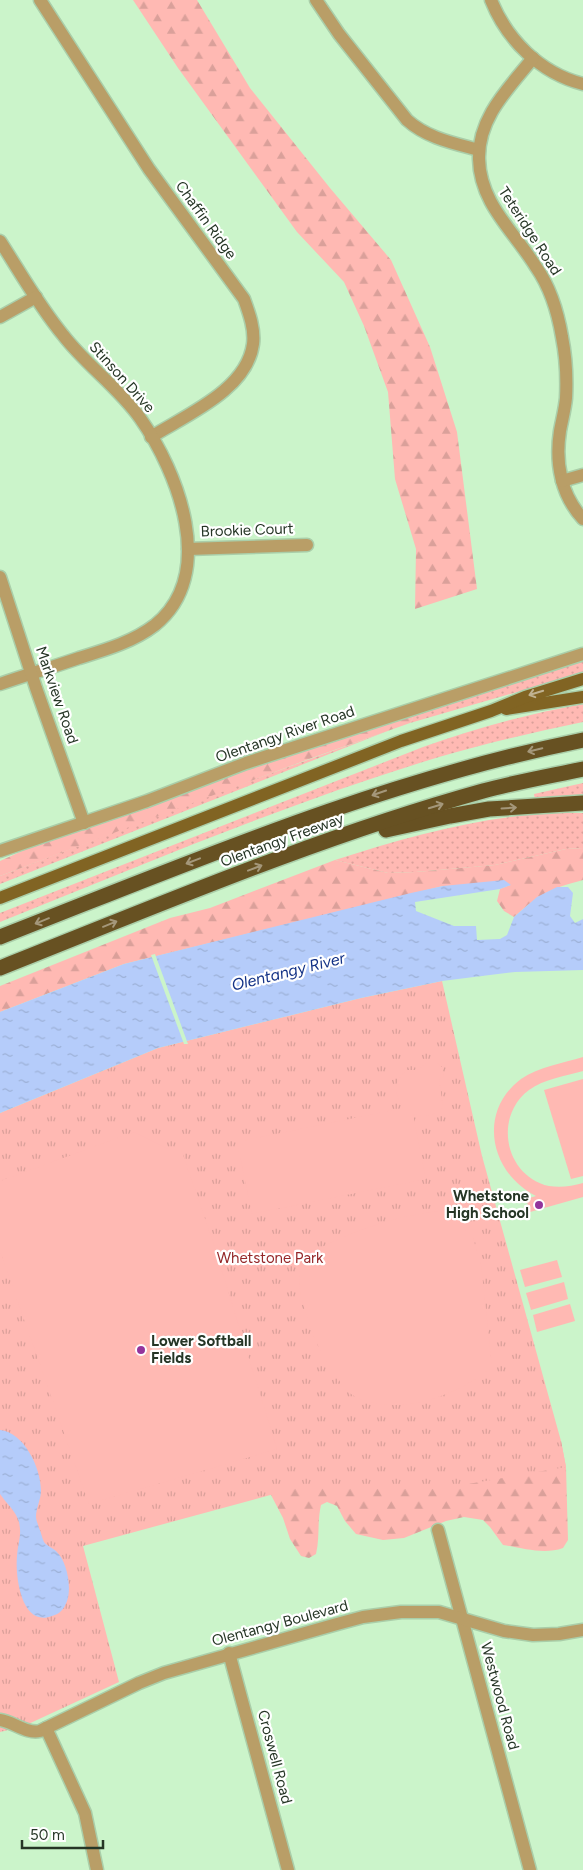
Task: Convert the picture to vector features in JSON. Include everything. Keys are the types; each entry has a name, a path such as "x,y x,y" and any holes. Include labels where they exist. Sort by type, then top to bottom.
{"highway":[{"name":"Olentangy Freeway","path":"0,938 280,827 383,792 477,764 583,740"},
{"name":"Olentangy Freeway","path":"0,968 290,854 392,819 484,791 583,769"},
{"path":"290,854 450,816 489,809 583,803"}],"main road":[{"path":"0,898 401,741 491,711 525,696 583,679"},
{"path":"491,711 583,697"}],"street":[{"name":"Chaffin Ridge","path":"40,0 144,161 244,299 250,316 253,330 252,352 247,365 237,380 220,395 151,437"},
{"path":"316,0 339,34 407,120 418,130 431,136 479,150"},
{"path":"491,0 506,29 519,46 533,58 560,75 583,84"},
{"name":"Teteridge Road","path":"533,58 492,109 484,127 479,150 480,173 488,200 496,214 518,240 538,269 551,298 559,324 565,356 566,398 558,448 558,461 562,481 569,500 583,520"},
{"name":"Stinson Drive","path":"0,241 63,336 127,403 159,449 174,482 185,520 188,549 185,572 177,595 168,611 154,625 122,644 0,684"},
{"path":"0,317 36,297"},
{"path":"562,481 583,475"},
{"name":"Brookie Court","path":"188,549 307,545"},
{"name":"Markview Road","path":"0,577 84,823"},
{"name":"Olentangy River Road","path":"0,851 84,823 246,763 583,654"},
{"name":"Westwood Road","path":"438,1530 530,1870"},
{"name":"Olentangy Boulevard","path":"0,1720 18,1725 32,1732 46,1728 138,1682 172,1670 363,1618 401,1612 439,1612 504,1631 533,1635 559,1634 583,1630"},
{"name":"Croswell Road","path":"229,1653 288,1870"},
{"path":"46,1728 85,1813 97,1870"}],"green space":[{"path":"133,0 197,0 250,88 330,188 391,260 430,347 457,432 477,589 415,609 416,549 395,479 388,392 364,326 344,282 297,232 178,68"},
{"path":"583,660 583,673 410,723 413,718 409,715"},
{"path":"583,704 583,722 457,752 383,775 218,835 0,922 0,913 423,747 502,722"},
{"path":"409,715 413,718 410,723 309,759 0,876 0,861 84,823"},
{"path":"390,730 0,884 0,876 187,804"},
{"path":"583,783 583,797 535,799 534,794"},
{"path":"552,813 583,813 583,848 566,849 495,865 416,872 388,873 335,860 442,829 496,819"},
{"path":"583,848 583,880 546,893 514,917 504,911 497,901 500,889 510,885 443,886 124,964 0,1012 0,986 170,918 210,908 335,860 388,873 416,872 495,865 566,849"},
{"name":"Whetstone Park","path":"442,981 482,1156 561,1441 566,1467 439,1489 296,1488 83,1546 119,1682 24,1726 0,1732 0,1113 158,1048 361,998"},
{"path":"583,1057 583,1071 548,1080 535,1086 518,1101 511,1115 508,1130 509,1144 514,1158 522,1171 534,1180 549,1186 558,1187 583,1183 583,1197 530,1212 526,1199 536,1196 520,1186 508,1173 499,1158 494,1124 498,1108 507,1093 521,1079 543,1068"},
{"path":"427,1063 437,1063 442,1067 444,1077 439,1078 443,1108 429,1115 413,1114 426,1179 252,1214 237,1142 403,1108 396,1092 399,1079 407,1070 417,1070"},
{"path":"583,1079 583,1176 571,1179 544,1090"},
{"name":"Lower Softball Fields","path":"134,1132 168,1149 181,1149 212,1239 277,1449 89,1504 0,1251 0,1181"},
{"path":"438,1211 453,1216 473,1238 481,1264 492,1366 461,1387 423,1401 402,1405 383,1405 364,1400 344,1388 317,1344 308,1320 300,1288 299,1274 304,1257 352,1233 369,1227 403,1217"},
{"path":"557,1260 562,1277 525,1287 520,1270"},
{"path":"564,1282 568,1299 531,1310 526,1293"},
{"path":"570,1304 575,1321 537,1332 533,1315"},
{"path":"561,1441 566,1467 568,1540 563,1548 556,1550 533,1550 503,1545 483,1520 464,1517 446,1521 404,1538 383,1540 356,1534 345,1521 337,1506 327,1502 321,1505 316,1554 309,1558 301,1556 290,1539 283,1518 271,1495 268,1479"}],"water":[{"name":"Olentangy River","path":"504,880 511,885 500,889 415,902 416,911 454,926 476,926 477,940 500,939 507,935 514,917 537,897 557,887 568,887 573,893 570,916 575,923 583,919 583,970 515,972 442,981 361,998 158,1048 0,1113 0,1012 124,964 411,893 443,886"},
{"path":"0,1430 9,1432 17,1437 30,1453 38,1472 41,1491 36,1514 37,1521 44,1542 60,1555 68,1574 69,1589 67,1601 61,1611 52,1616 42,1618 33,1614 22,1598 17,1575 19,1522 0,1494"}],"pier":[{"path":"155,954 188,1044 184,1044 151,955"}],"place":[{"name":"Whetstone High School","path":"539,1205"},
{"name":"Lower Softball Fields","path":"141,1350"}]}
